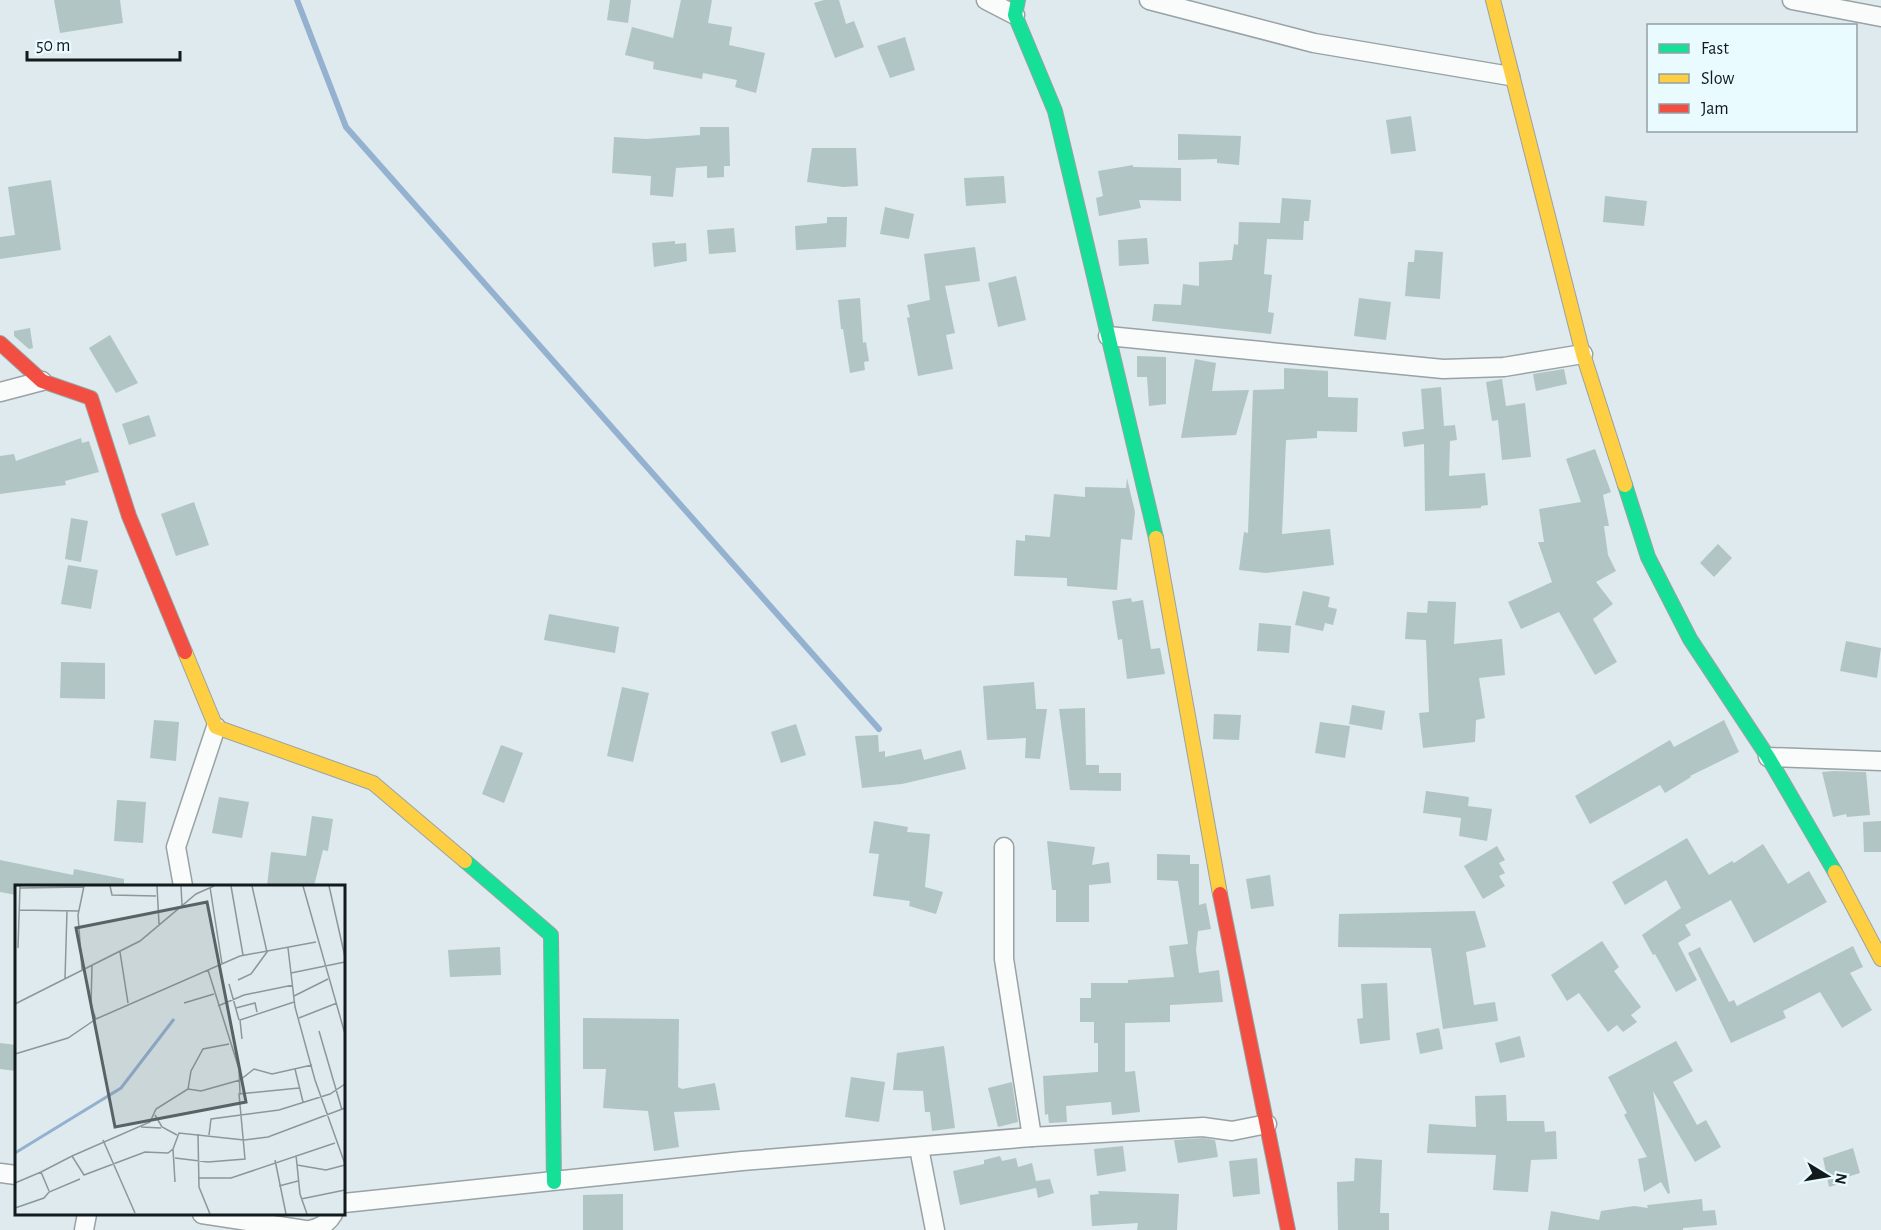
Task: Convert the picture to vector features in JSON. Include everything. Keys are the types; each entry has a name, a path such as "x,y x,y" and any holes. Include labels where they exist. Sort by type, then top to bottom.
{"street":[{"path":"986,0 1016,8 1054,111 1154,528 1216,876 1288,1230"},
{"path":"1149,0 1314,43 1510,76"},
{"path":"1493,0 1510,76 1583,354 1648,557 1690,639 1768,757 1839,878 1881,959"},
{"path":"1792,0 1881,17"},
{"path":"1108,336 1443,369 1504,367 1583,354"},
{"path":"0,343 42,381 91,399 129,516 216,727 176,847 183,885"},
{"path":"0,392 42,381"},
{"path":"216,727 373,783 551,935 554,1182"},
{"path":"1768,757 1881,761"},
{"path":"1004,847 1004,959 1032,1137"},
{"path":"345,1203 742,1161 1032,1137 1203,1127 1232,1131 1267,1124"},
{"path":"919,1148 935,1230"},
{"path":"0,1173 15,1175"},
{"path":"84,1230 87,1215"},
{"path":"207,1215 224,1230"},
{"path":"212,1215 307,1230 318,1229 332,1215"}],"building":[{"path":"54,0 120,0 123,23 60,33"},
{"path":"610,0 631,0 628,23 607,20"},
{"path":"681,0 712,0 708,23 732,27 729,45 765,53 756,93 735,87 737,80 703,73 702,79 653,69 654,62 625,55 632,27 673,38"},
{"path":"839,0 846,24 854,21 864,47 835,58 814,3"},
{"path":"905,37 915,70 890,78 877,46"},
{"path":"1411,116 1416,151 1391,154 1386,120"},
{"path":"700,127 729,127 730,166 724,166 724,177 707,178 707,166 676,168 673,197 650,195 651,176 612,173 614,137 646,139 700,135"},
{"path":"1178,134 1241,136 1239,165 1217,163 1217,159 1178,160"},
{"path":"812,148 856,148 858,186 843,187 807,182"},
{"path":"1133,165 1133,167 1181,168 1181,201 1139,200 1141,208 1099,216 1096,198 1103,196 1098,171"},
{"path":"1004,176 1006,203 966,206 964,178"},
{"path":"51,180 61,250 0,259 0,237 15,235 8,187"},
{"path":"1605,196 1647,201 1644,226 1603,222"},
{"path":"1282,198 1311,200 1309,221 1304,221 1303,240 1267,239 1264,274 1272,275 1268,312 1274,313 1271,334 1152,321 1154,304 1181,305 1183,284 1199,286 1199,262 1232,260 1234,244 1238,245 1239,222 1280,223"},
{"path":"885,207 914,214 909,239 880,234"},
{"path":"827,217 847,217 846,247 796,250 795,226 827,223"},
{"path":"734,228 736,252 709,254 707,230"},
{"path":"1147,238 1149,264 1119,266 1118,240"},
{"path":"675,241 675,244 686,243 687,261 654,267 652,243"},
{"path":"975,247 980,281 945,286 955,333 946,335 953,369 918,376 907,318 910,317 907,305 930,300 924,254"},
{"path":"1415,250 1443,252 1440,299 1405,296 1408,262 1414,262"},
{"path":"1016,276 1026,320 998,327 988,283"},
{"path":"860,298 863,343 866,342 869,361 864,362 865,370 850,373 838,300"},
{"path":"1359,298 1391,302 1386,340 1354,336"},
{"path":"30,328 33,348 29,349 14,336 14,331"},
{"path":"110,335 138,383 116,393 89,348"},
{"path":"1137,356 1166,357 1166,404 1149,406 1147,377 1137,377"},
{"path":"1195,359 1216,363 1212,391 1249,390 1236,435 1181,438"},
{"path":"1284,368 1328,371 1328,397 1358,398 1357,432 1317,431 1317,438 1286,440 1282,534 1330,529 1334,565 1266,573 1239,570 1244,532 1248,533 1253,390 1284,389"},
{"path":"1564,369 1567,384 1536,391 1533,374"},
{"path":"1502,379 1506,406 1525,403 1531,457 1502,460 1498,420 1492,421 1486,382"},
{"path":"1441,387 1444,426 1455,425 1457,440 1450,441 1449,476 1485,473 1488,505 1481,506 1481,508 1425,511 1424,444 1404,447 1402,432 1424,429 1421,389"},
{"path":"149,415 156,436 129,445 122,424"},
{"path":"81,438 82,443 89,441 99,472 65,481 66,485 0,494 0,456 14,454 16,461"},
{"path":"1595,449 1611,492 1603,495 1609,526 1604,526 1608,555 1616,571 1596,582 1613,604 1593,619 1617,662 1595,675 1559,612 1521,629 1508,602 1552,582 1538,542 1544,542 1539,509 1581,502 1566,459"},
{"path":"1127,478 1135,512 1132,540 1121,539 1117,590 1067,586 1067,578 1014,576 1016,540 1025,541 1025,535 1050,537 1054,494 1085,497 1085,487 1126,488"},
{"path":"194,502 209,545 176,556 161,514"},
{"path":"71,518 88,521 81,562 65,559"},
{"path":"1718,544 1732,558 1714,577 1700,563"},
{"path":"68,565 98,570 91,609 61,604"},
{"path":"1303,591 1330,597 1328,607 1337,609 1333,625 1325,623 1323,631 1295,625"},
{"path":"1131,598 1132,602 1143,600 1151,649 1160,648 1165,674 1127,679 1122,639 1118,640 1112,601"},
{"path":"1428,601 1456,602 1454,644 1502,639 1505,675 1479,678 1485,718 1476,720 1475,742 1423,748 1419,713 1429,712 1426,640 1405,639 1407,612 1427,613"},
{"path":"549,614 619,627 615,653 544,640"},
{"path":"1259,623 1291,626 1289,653 1257,651"},
{"path":"1846,641 1881,648 1877,678 1840,671"},
{"path":"61,662 105,663 105,699 60,698"},
{"path":"1034,682 1036,709 1047,709 1040,759 1025,758 1026,738 987,740 983,686"},
{"path":"622,687 649,693 633,762 607,756"},
{"path":"1352,705 1385,711 1382,730 1349,724"},
{"path":"1085,708 1086,765 1099,765 1099,773 1121,773 1121,791 1070,790 1059,709"},
{"path":"1214,714 1241,715 1239,740 1213,739"},
{"path":"154,720 179,722 176,761 150,758"},
{"path":"1724,720 1739,752 1690,776 1665,793 1660,785 1590,824 1575,796 1670,740 1674,747"},
{"path":"1320,722 1350,726 1345,758 1315,753"},
{"path":"796,724 806,755 781,763 771,732"},
{"path":"878,735 879,752 885,751 885,757 921,749 924,760 961,750 966,769 902,784 862,788 855,736"},
{"path":"501,745 523,753 504,803 482,794"},
{"path":"1822,772 1866,772 1870,815 1847,817 1846,814 1833,817"},
{"path":"1426,791 1469,797 1468,806 1492,809 1487,841 1459,836 1461,818 1423,813"},
{"path":"219,797 249,802 242,838 212,833"},
{"path":"117,800 146,802 143,843 114,841"},
{"path":"312,816 333,819 328,851 323,850 314,885 267,885 271,852 306,856"},
{"path":"874,821 908,827 907,832 930,834 925,887 943,892 936,914 909,906 910,901 873,896 879,854 869,853"},
{"path":"1881,821 1881,852 1864,852 1863,822"},
{"path":"1687,838 1709,875 1732,861 1734,863 1763,844 1788,884 1809,871 1827,902 1754,943 1731,900 1685,925 1691,935 1678,943 1697,980 1676,992 1642,935 1681,908 1666,880 1625,905 1612,882"},
{"path":"1047,841 1095,847 1092,865 1109,862 1111,883 1089,885 1089,922 1056,922 1056,890 1052,890"},
{"path":"1497,846 1505,860 1499,863 1505,873 1499,876 1505,886 1483,899 1464,866"},
{"path":"1157,854 1190,855 1190,864 1199,864 1199,905 1206,903 1211,929 1198,931 1196,950 1199,973 1219,970 1223,1002 1170,1005 1170,1022 1125,1023 1125,1072 1135,1071 1140,1112 1112,1115 1111,1102 1066,1106 1067,1122 1049,1123 1048,1114 1045,1115 1043,1076 1098,1072 1098,1043 1094,1043 1094,1022 1080,1022 1080,998 1091,998 1091,983 1128,983 1128,980 1174,977 1169,946 1188,944 1178,881 1157,880"},
{"path":"0,860 73,875 74,869 124,879 124,885 15,885 15,895 0,892"},
{"path":"1270,875 1274,906 1251,909 1246,879"},
{"path":"1475,911 1486,947 1466,952 1474,1005 1495,1002 1498,1021 1443,1029 1431,948 1338,947 1339,914"},
{"path":"1602,941 1619,967 1614,971 1641,1007 1631,1015 1637,1022 1623,1032 1617,1025 1608,1032 1579,993 1567,1001 1551,975"},
{"path":"1853,946 1863,967 1850,973 1872,1010 1842,1028 1820,992 1783,1011 1786,1018 1731,1043 1688,953 1700,947 1729,1002 1734,1000 1737,1006"},
{"path":"500,947 501,975 450,977 448,950"},
{"path":"1387,983 1390,1040 1360,1044 1357,1019 1363,1018 1361,984"},
{"path":"583,1018 679,1019 678,1087 682,1089 715,1083 720,1110 674,1112 679,1147 654,1151 648,1111 603,1108 606,1069 583,1069"},
{"path":"1439,1028 1443,1049 1420,1054 1416,1033"},
{"path":"1520,1036 1525,1057 1500,1063 1495,1043"},
{"path":"1676,1041 1693,1071 1673,1082 1697,1125 1706,1120 1721,1147 1695,1162 1653,1091 1670,1193 1668,1194 1661,1182 1644,1192 1638,1159 1647,1157 1624,1115 1627,1113 1608,1077"},
{"path":"0,1043 15,1045 15,1071 0,1069"},
{"path":"944,1046 955,1128 932,1131 930,1112 925,1112 923,1091 893,1090 897,1053"},
{"path":"851,1077 885,1082 879,1122 845,1117"},
{"path":"1012,1082 1018,1122 998,1127 988,1088"},
{"path":"1506,1095 1507,1121 1544,1121 1545,1132 1556,1131 1557,1159 1531,1160 1528,1192 1493,1190 1496,1155 1427,1153 1429,1124 1476,1127 1475,1096"},
{"path":"1203,1138 1215,1140 1218,1157 1178,1163 1174,1140"},
{"path":"1123,1146 1126,1171 1097,1176 1094,1149"},
{"path":"1853,1148 1860,1173 1847,1177 1848,1181 1829,1187 1823,1158"},
{"path":"1000,1156 1002,1161 1016,1158 1018,1167 1032,1163 1036,1181 1050,1179 1054,1193 1038,1198 1036,1188 960,1205 953,1171 984,1164 984,1160"},
{"path":"1257,1158 1260,1194 1233,1197 1229,1161"},
{"path":"1355,1158 1382,1160 1380,1213 1389,1213 1389,1230 1338,1230 1337,1182 1354,1181"},
{"path":"1098,1191 1179,1194 1177,1230 1137,1230 1138,1223 1092,1226 1090,1195 1099,1194"},
{"path":"623,1194 623,1230 583,1230 583,1195"},
{"path":"1702,1199 1703,1211 1715,1210 1717,1225 1683,1228 1683,1230 1548,1230 1551,1211 1599,1220 1601,1211 1634,1206 1648,1208 1647,1205"}],"waterway":[{"path":"297,0 346,127 879,729"}],"traffic: fast":[{"path":"1018,0 1015,15 1055,111 1156,538"},
{"path":"1625,485 1648,557 1690,639 1768,757 1835,872"},
{"path":"465,861 551,935 554,1182"}],"traffic: slow":[{"path":"1493,0 1583,354 1625,485"},
{"path":"1156,538 1220,894"},
{"path":"185,652 216,727 373,783 465,861"},
{"path":"1835,872 1881,959"}],"traffic: jam":[{"path":"0,343 42,381 91,398 129,516 185,652"},
{"path":"1220,894 1288,1230"}]}
